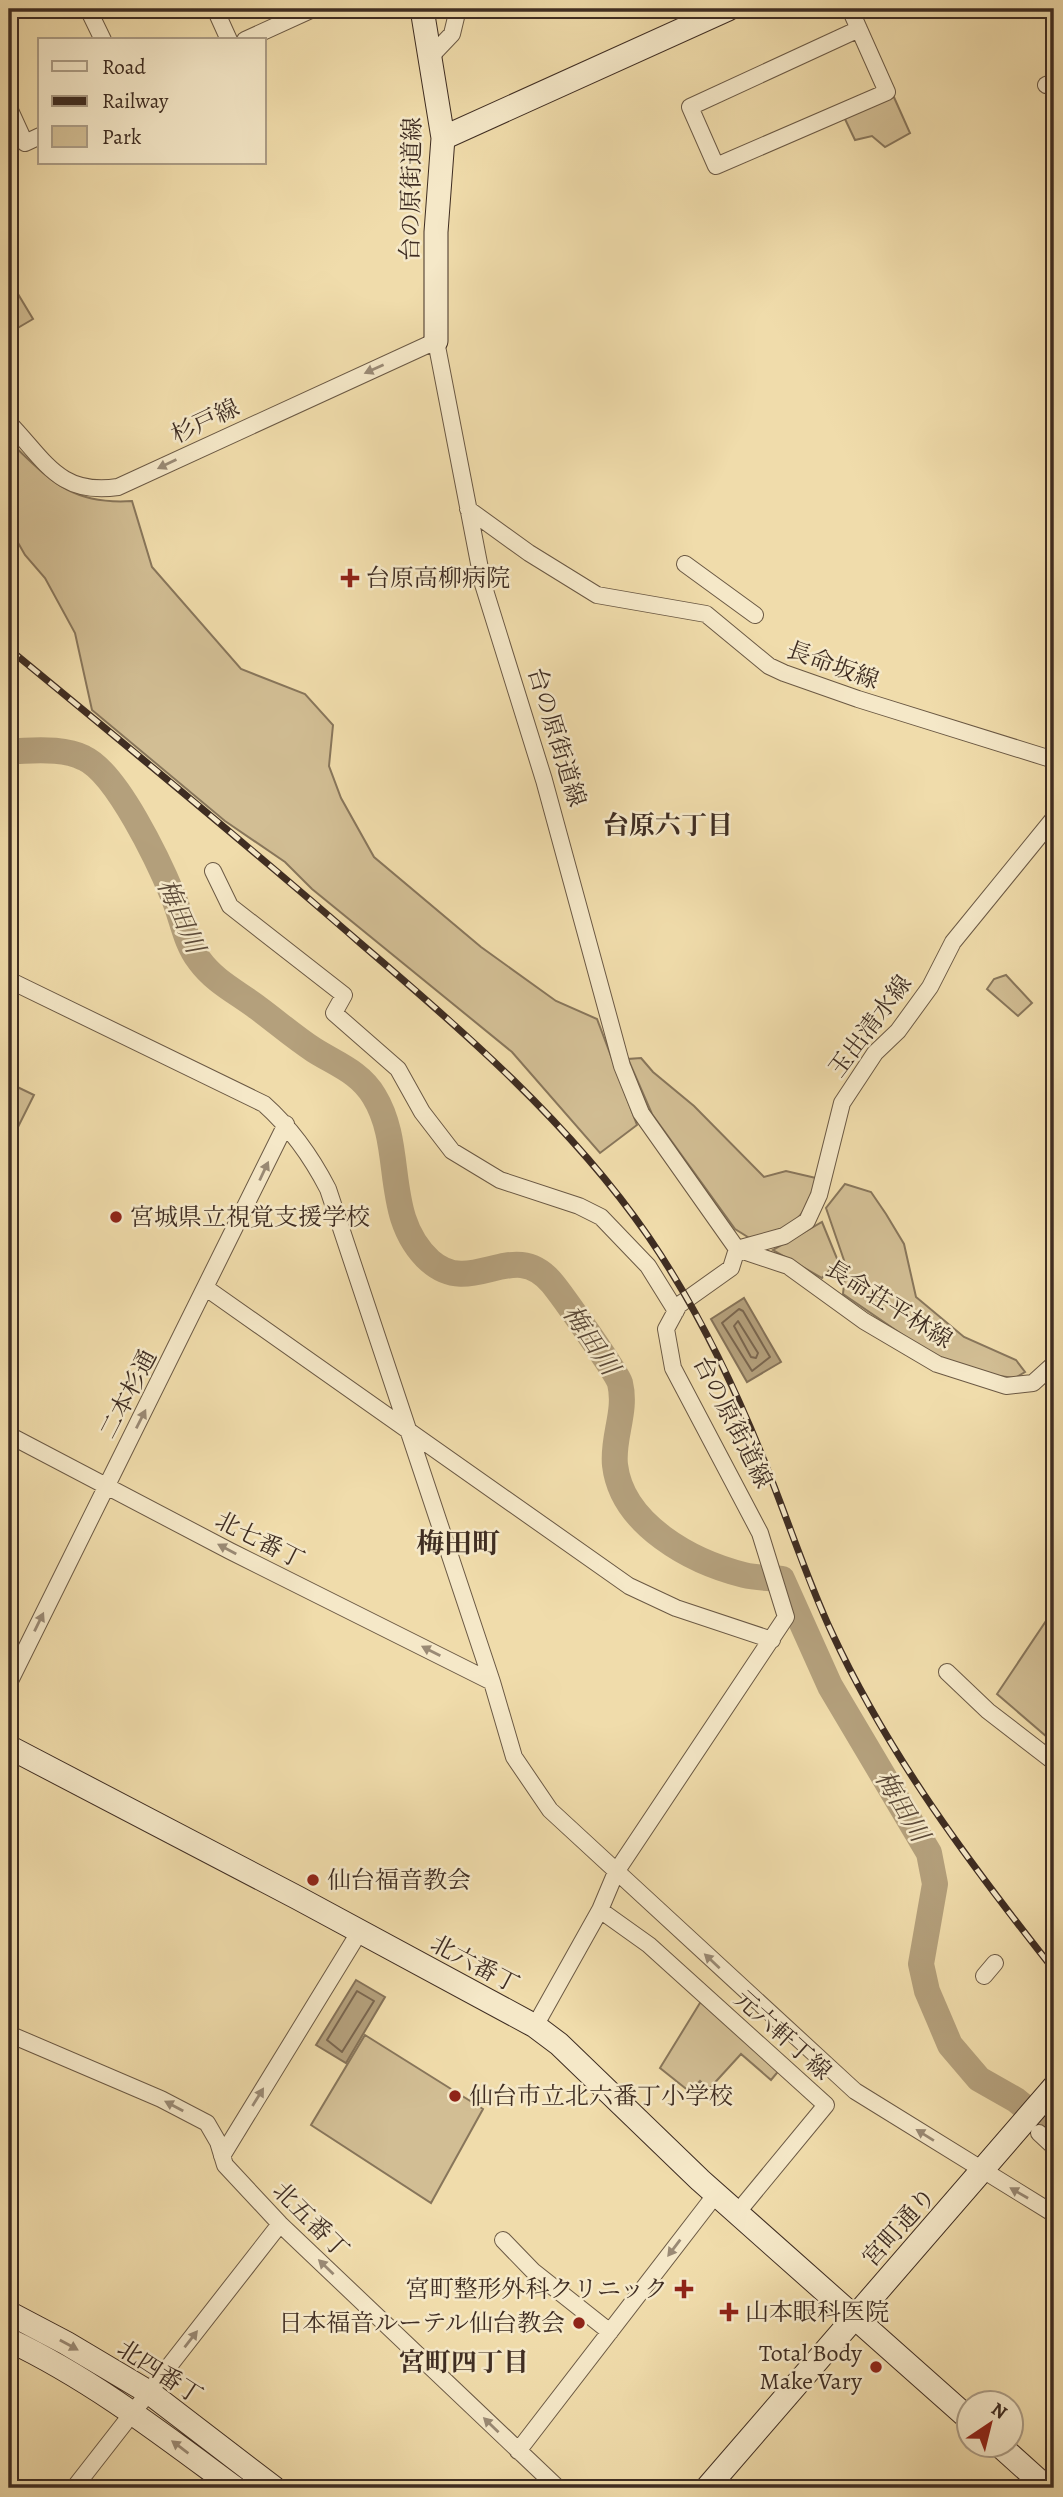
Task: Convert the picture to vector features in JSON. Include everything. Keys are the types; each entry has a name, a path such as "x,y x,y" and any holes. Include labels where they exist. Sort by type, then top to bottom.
{"street":[{"path":"88,9 102,38"},
{"path":"215,9 228,38"},
{"path":"249,38 313,9"},
{"name":"台の原街道線","path":"422,9 432,55 443,138 436,232 436,341 483,584 544,780 622,1066 640,1113 737,1249"},
{"path":"432,55 453,34 458,9"},
{"path":"443,138 728,9"},
{"path":"850,9 859,29 887,92 716,166 690,107 859,29"},
{"path":"9,108 25,143 38,137"},
{"name":"杉戸線","path":"9,423 62,479 78,487 98,490 118,487 436,341"},
{"name":"長命坂線","path":"468,509 529,553 597,595 706,614 769,666 784,673 1054,760"},
{"path":"685,564 755,615"},
{"path":"706,614 724,592"},
{"name":"玉出清水線","path":"737,1249 785,1236 807,1221 818,1195 842,1103 875,1054 898,1031 930,987 953,942 1054,818"},
{"path":"213,871 230,906 344,995 334,1013 398,1069 422,1112 452,1151 500,1180 579,1206 601,1217 648,1266 676,1311 680,1305 731,1268 737,1249"},
{"path":"9,980 264,1104 286,1124 316,1166 328,1189 492,1682 514,1757 550,1810 855,2091 1054,2214"},
{"name":"二本杉通","path":"9,1684 286,1124"},
{"name":"長命荘平林線","path":"737,1249 788,1266 864,1321 947,1368 1006,1386 1033,1383 1054,1364"},
{"path":"206,1288 629,1586 676,1608 772,1640 616,1872 600,1910 535,2026"},
{"name":"台の原街道線","path":"676,1311 666,1329 673,1368 760,1533 777,1586 786,1617 772,1640"},
{"name":"北七番丁","path":"9,1435 230,1551 492,1682"},
{"path":"947,1672 988,1711 1054,1762"},
{"name":"北六番丁","path":"9,1747 535,2026 559,2044 716,2194 954,2405"},
{"name":"元六軒丁線","path":"600,1910 649,1945 826,2105 737,2213"},
{"path":"222,2156 360,1931"},
{"path":"984,1976 995,1964"},
{"name":"北五番丁","path":"9,2034 162,2099 207,2123 225,2165 281,2224 558,2488"},
{"name":"宮町通り","path":"707,2488 854,2316 983,2172 1032,2128 1051,2093"},
{"path":"1032,2128 1054,2147"},
{"path":"519,2451 716,2194"},
{"path":"74,2488 281,2224"},
{"path":"503,2240 533,2271 610,2332"},
{"name":"北四番丁","path":"9,2314 66,2343 150,2393 274,2488"},
{"name":"北四番丁","path":"9,2340 53,2362 133,2413 234,2488"},
{"path":"1016,2458 1048,2482"}],"green space":[{"path":"893,95 910,133 885,147 872,136 855,140 844,117"},
{"path":"9,279 33,319 9,333"},
{"path":"9,441 63,488 93,499 132,501 152,567 241,669 305,694 333,725 329,766 341,798 374,857 481,947 556,1001 597,1019 637,1125 600,1153 512,1052 312,889 285,862 225,821 92,710 75,633 45,578 25,555 9,527"},
{"path":"1006,975 1032,1003 1018,1016 987,989 994,979"},
{"path":"641,1058 653,1072 694,1106 764,1177 786,1171 816,1178 807,1205 795,1220 778,1230 751,1239 735,1229 652,1114 628,1059"},
{"path":"9,1083 34,1095 9,1145"},
{"path":"845,1184 871,1192 886,1214 904,1244 916,1297 964,1337 1016,1360 1025,1372 1015,1378 983,1374 935,1357 843,1294 846,1266 826,1208"},
{"path":"822,1222 838,1261 822,1278 773,1250"},
{"path":"1054,1609 1054,1743 997,1694"},
{"path":"703,1998 781,2068 771,2080 741,2054 709,2089 700,2081 690,2092 660,2068"},
{"path":"365,2035 483,2109 431,2203 311,2125"}],"water":[{"path":"744,1298 781,1362 747,1382 711,1319"},
{"path":"356,1980 385,1997 346,2063 316,2045"}],"waterway":[{"name":"梅田川","path":"9,751 66,752 84,758 97,767 110,781 136,820 173,896 190,945 205,968 307,1045 347,1069 368,1088 384,1116 405,1224 415,1243 430,1261 446,1271 462,1274 508,1265 523,1265 537,1270 552,1283 620,1383 622,1404 615,1465 620,1486 645,1523 663,1538 703,1561 744,1575 782,1579 830,1686 929,1853 935,1884 921,1964 927,1991 950,2045 979,2079 1016,2100 1054,2131"}],"railway":[{"path":"9,649 229,831 437,1009 549,1117 617,1195 667,1265 717,1355 759,1449 824,1614 879,1723 962,1850 1054,1970"}],"place":[{"name":"台原高柳病院","path":"350,578"},
{"name":"宮城県立視覚支援学校","path":"116,1217"},
{"name":"仙台福音教会","path":"313,1880"},
{"name":"仙台市立北六番丁小学校","path":"455,2096"},
{"name":"宮町整形外科クリニック","path":"684,2289"},
{"name":"山本眼科医院","path":"729,2312"},
{"name":"日本福音ルーテル仙台教会","path":"579,2323"},
{"name":"Total Body Make Vary","path":"876,2367"}],"district":[{"name":"台原六丁目","path":"668,825"},
{"name":"梅田町","path":"458,1544"},
{"name":"宮町四丁目","path":"464,2362"}]}
